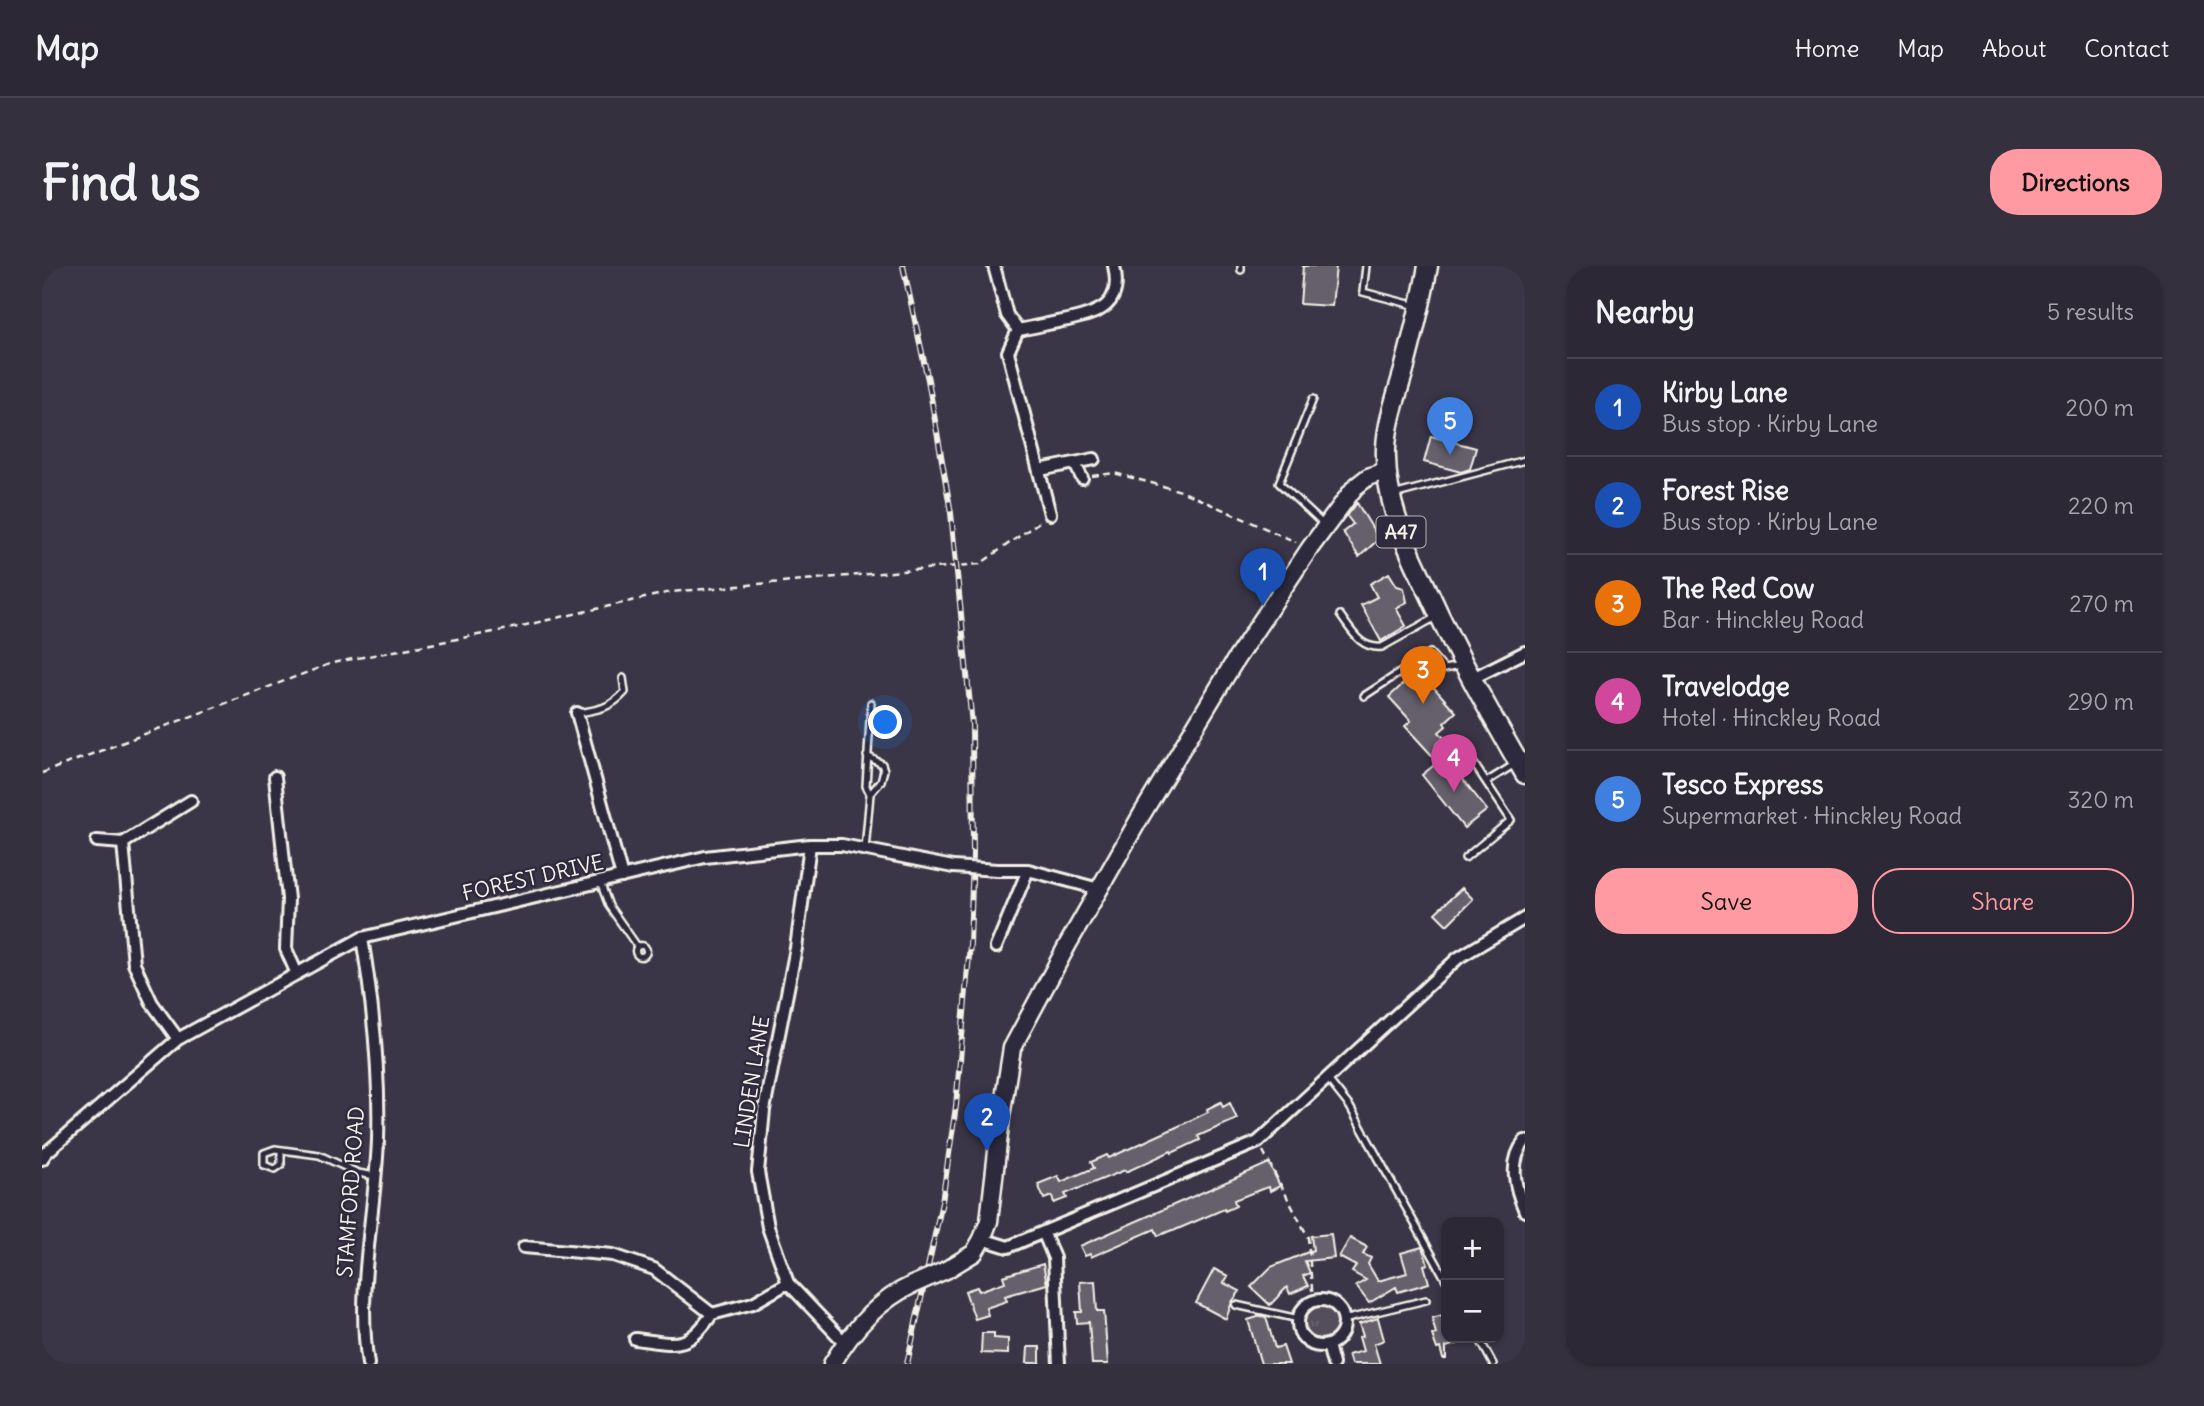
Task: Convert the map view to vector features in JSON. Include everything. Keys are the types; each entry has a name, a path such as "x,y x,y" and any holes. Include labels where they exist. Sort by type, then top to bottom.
{"main road":[{"name":"A47","path":"1429,266 1421,307 1390,423 1386,447 1390,496 1406,544 1439,616 1521,768"}],"street":[{"path":"994,266 1007,315 1018,330"},
{"path":"1018,330 1092,314 1107,306 1114,295 1114,266"},
{"path":"1018,330 1008,352 1050,514"},
{"path":"1040,470 1094,459"},
{"path":"1075,464 1082,478"},
{"path":"832,1364 845,1343 885,1301 974,1253 989,1221 1012,1048 1099,889 1236,659 1325,526 1355,487 1368,477 1387,470"},
{"path":"1467,672 1525,652"},
{"path":"578,713 622,877"},
{"path":"275,777 288,899 286,949 297,974"},
{"path":"97,841 124,843 191,801"},
{"path":"124,843 134,964 152,1003 178,1039"},
{"name":"FOREST DRIVE","path":"43,1154 178,1039 362,938 705,857 810,845 842,845 953,867 1028,870 1099,889"},
{"name":"LINDEN LANE","path":"810,845 796,948 764,1110 758,1172 768,1227 788,1283 845,1343"},
{"path":"996,947 1028,870"},
{"path":"982,1239 1008,1247 1258,1142 1458,958 1525,918"},
{"name":"STAMFORD ROAD","path":"362,938 371,991 378,1140 365,1289 365,1346 368,1364"},
{"path":"1525,1141 1520,1147 1514,1166 1516,1189 1525,1211"},
{"path":"1044,1234 1054,1258 1059,1364"},
{"path":"524,1247 613,1255 654,1269 712,1314"},
{"path":"635,1339 676,1344 698,1335 712,1314 752,1303 788,1283"},
{"path":"1327,1301 1339,1309 1343,1320 1340,1336 1328,1345 1313,1344 1306,1340 1299,1327 1299,1319 1306,1306 1313,1302 1327,1301"},
{"path":"1328,1345 1333,1364"}],"lane":[{"path":"1366,266 1363,292 1421,307"},
{"path":"1313,400 1279,483 1325,526"},
{"path":"1390,496 1525,460"},
{"path":"1340,615 1362,643 1375,648 1382,648 1439,616"},
{"path":"1364,696 1430,653 1444,669 1467,672"},
{"path":"578,713 603,710 617,701 625,692 623,678"},
{"path":"865,850 870,794 866,786 871,703"},
{"path":"1459,741 1511,820 1465,858"},
{"path":"867,756 876,759 884,770 881,781 870,794"},
{"path":"1486,782 1521,768"},
{"path":"600,882 609,906 637,946"},
{"path":"1326,1078 1350,1107 1441,1271"},
{"path":"281,1151 319,1155 374,1176"},
{"path":"1343,1320 1426,1300"},
{"path":"1236,1305 1299,1319"},
{"path":"1482,1343 1493,1364"}],"path":[{"path":"1082,478 1114,472 1181,491 1310,548"},
{"path":"42,773 332,663 505,630 671,592 980,564 1050,514"},
{"path":"1258,1142 1308,1237 1313,1302"}],"green space":[{"path":"1321,1305 1333,1310 1338,1322 1333,1334 1321,1339 1309,1334 1304,1322 1309,1310"}],"building":[{"path":"1303,266 1336,266 1332,306 1300,304"},
{"path":"1431,436 1476,448 1470,469 1461,472 1424,462"},
{"path":"1357,503 1379,539 1359,557 1343,532 1353,524 1347,516"},
{"path":"1389,573 1397,586 1404,588 1407,602 1396,608 1406,626 1381,641 1361,605 1377,597 1370,584"},
{"path":"1418,670 1456,712 1444,723 1446,726 1439,732 1444,738 1436,745 1487,810 1464,828 1422,775 1438,762 1405,726 1411,721 1389,697"},
{"path":"1462,888 1473,899 1447,925 1435,913"},
{"path":"1221,1102 1223,1107 1230,1103 1237,1119 1198,1136 1200,1140 1172,1153 1171,1151 1126,1172 1125,1170 1065,1194 1067,1198 1054,1203 1052,1196 1044,1199 1038,1184 1058,1176 1061,1182 1094,1168 1091,1162 1107,1155 1109,1158 1179,1126 1208,1112 1207,1109"},
{"path":"1269,1163 1280,1186 1270,1191 1269,1187 1262,1189 1234,1200 1236,1206 1225,1211 1224,1209 1158,1236 1155,1229 1091,1257 1090,1254 1085,1256 1080,1246"},
{"path":"1331,1234 1334,1258 1305,1261 1310,1273 1303,1276 1308,1286 1290,1294 1287,1287 1270,1305 1251,1287 1271,1267 1313,1250 1311,1236"},
{"path":"1350,1238 1367,1247 1363,1254 1371,1258 1368,1264 1378,1281 1407,1273 1401,1253 1422,1247 1428,1264 1424,1265 1429,1283 1398,1292 1396,1287 1369,1303 1356,1286 1366,1280 1352,1272 1356,1266 1339,1257"},
{"path":"1043,1264 1047,1284 1005,1296 1007,1301 986,1308 988,1315 975,1319 965,1291 977,1287 979,1291 1005,1282 1003,1276"},
{"path":"1214,1269 1228,1276 1224,1283 1240,1291 1232,1302 1226,1319 1196,1303"},
{"path":"1095,1281 1097,1311 1104,1311 1108,1364 1092,1364 1089,1322 1077,1323 1076,1312 1082,1312 1080,1282"},
{"path":"1441,1315 1441,1343 1460,1343 1446,1347 1446,1359 1443,1359 1440,1348 1437,1349 1432,1335 1436,1334 1432,1318"},
{"path":"1266,1317 1275,1348 1283,1346 1289,1364 1261,1364 1248,1320"},
{"path":"1378,1318 1384,1340 1374,1344 1380,1364 1351,1364 1348,1355 1363,1351 1359,1337 1363,1336 1359,1324"},
{"path":"982,1333 994,1333 994,1338 1008,1339 1008,1354 981,1353"},
{"path":"1028,1347 1040,1347 1040,1363 1027,1363"}],"railway":[{"path":"903,266 928,380 951,513 972,725 973,854 970,944 956,1106 942,1202 907,1364"}],"place":[{"name":"Tesco Express","path":"1450,455"},
{"name":"Kirby Lane","path":"1263,606"},
{"name":"The Red Cow","path":"1423,704"},
{"name":"Travelodge","path":"1454,792"},
{"name":"Forest Rise","path":"987,1151"}]}
